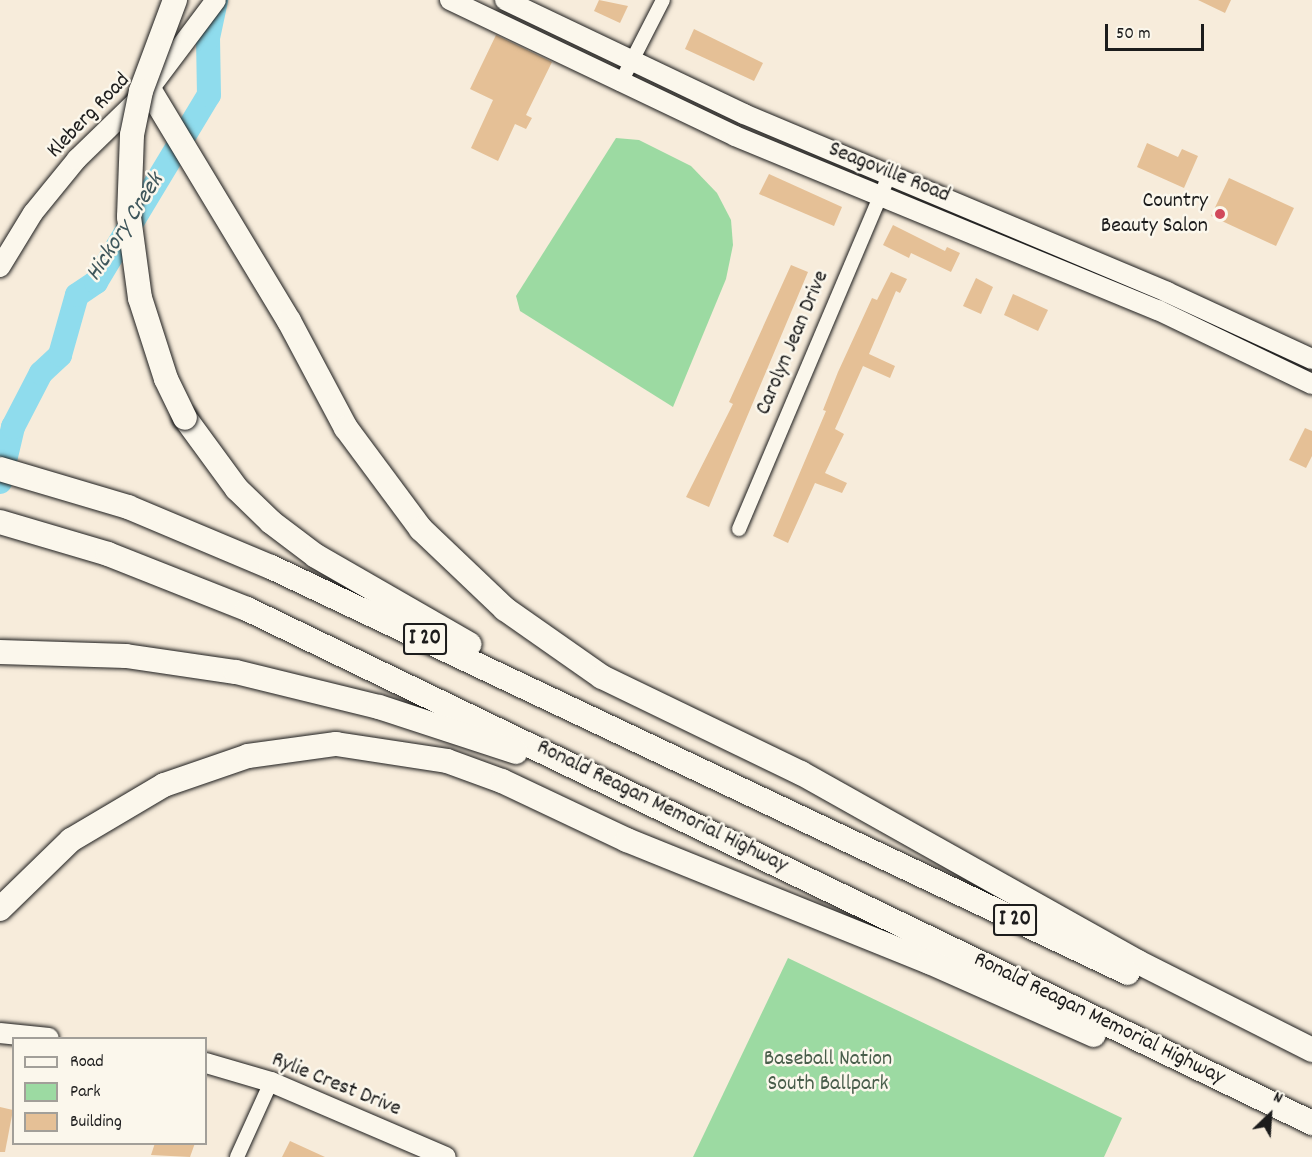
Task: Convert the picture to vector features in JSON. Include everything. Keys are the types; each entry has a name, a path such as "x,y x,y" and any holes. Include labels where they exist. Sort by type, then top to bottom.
{"highway":[{"path":"175,0 141,91 132,135 129,217 140,298 166,379 185,418 237,489 316,556 719,780"},
{"path":"149,89 299,341 346,428 422,530 505,609 544,639 602,677 801,773 1138,962 1312,1050"},
{"name":"I 20","path":"0,469 128,507 271,567 719,780 1312,1057"},
{"name":"Ronald Reagan Memorial Highway","path":"0,522 108,554 247,609 1312,1123"},
{"path":"0,652 72,652 236,672 429,722 526,756 816,882"},
{"path":"0,909 71,840 118,810 164,785 248,756 336,744 447,760 746,891 929,962 1312,1133"}],"main road":[{"name":"Kleberg Road","path":"2,264 33,213 77,159 149,89 216,0"},
{"name":"Seagoville Road","path":"450,0 620,84 1158,310 1312,384"},
{"name":"Seagoville Road","path":"511,3 631,63 1167,291 1312,359"},
{"path":"506,28 511,3"},
{"path":"1158,310 1167,291"},
{"path":"0,1033 39,1037"},
{"name":"Rylie Crest Drive","path":"207,1063 271,1082 446,1157"}],"street":[{"path":"620,84 663,0"},
{"name":"Carolyn Jean Drive","path":"739,529 890,175"},
{"path":"237,1157 271,1082"}],"green space":[{"path":"616,138 639,140 691,166 717,193 731,220 733,245 726,279 673,407 520,311 516,296"},
{"name":"Baseball Nation South Ballpark","path":"788,958 1122,1118 1104,1157 693,1157"}],"building":[{"path":"599,0 628,6 620,23 594,11"},
{"path":"1198,0 1231,0 1225,13"},
{"path":"694,29 763,63 754,81 685,49"},
{"path":"496,35 552,62 526,115 532,118 526,129 515,124 498,161 471,148 493,100 470,89"},
{"path":"1147,143 1178,157 1182,149 1198,156 1184,188 1137,167"},
{"path":"769,174 842,207 834,226 759,194"},
{"path":"1229,178 1294,208 1276,246 1211,216"},
{"path":"893,225 945,251 947,247 960,253 951,272 911,253 909,258 883,245"},
{"path":"791,265 808,272 709,507 686,497 733,404 729,402"},
{"path":"891,272 907,279 900,293 896,291 869,354 895,366 890,378 863,366 835,429 844,434 825,473 847,483 842,493 815,483 788,543 773,536 826,411 823,410 838,372 872,298 877,300"},
{"path":"976,278 993,287 981,314 963,306"},
{"path":"1013,294 1048,310 1038,331 1004,315"},
{"path":"1305,428 1312,431 1312,456 1306,468 1289,460"},
{"path":"0,1107 12,1110 12,1115 5,1152 0,1152"},
{"path":"290,1141 325,1157 282,1157"},
{"path":"154,1145 194,1145 190,1157 151,1155"}],"waterway":[{"name":"Hickory Creek","path":"0,482 13,427 41,373 60,355 77,295 96,282 209,95 208,38 216,0"}],"place":[{"name":"Country Beauty Salon","path":"1220,214"}]}
